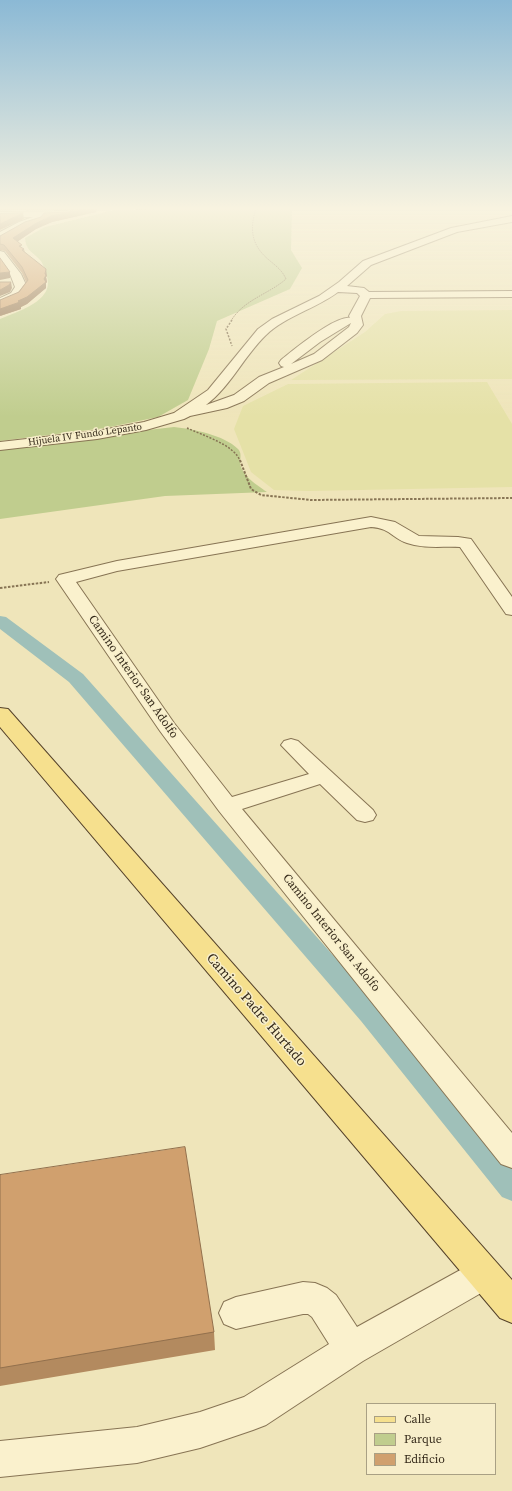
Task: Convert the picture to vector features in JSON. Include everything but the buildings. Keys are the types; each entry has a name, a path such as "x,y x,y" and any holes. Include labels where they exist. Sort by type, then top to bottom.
{"main road":[{"name":"Camino Padre Hurtado","path":"0,714 512,1306"}],"street":[{"path":"0,303 9,299 19,290 20,282 18,279"},
{"name":"Hijuela IV Fundo Lepanto","path":"0,446 97,435 168,420 185,413 212,392 262,332 276,322 295,313 335,289 348,279"},
{"path":"7,284 20,282"},
{"path":"335,289 360,290 366,295 512,294"},
{"path":"185,413 222,405 239,398 264,380 318,357 353,330 357,325 355,316 366,295"},
{"path":"65,579 117,566 334,528 380,522 393,526 411,538 465,543 512,610"},
{"name":"Camino Interior San Adolfo","path":"65,579 167,727 226,806 512,1155"},
{"path":"291,745 365,815"},
{"path":"226,806 324,776"},
{"path":"0,1459 137,1444 200,1430 253,1412 351,1349 484,1274"},
{"path":"236,1313 303,1298 315,1299 324,1306 351,1349"}],"path":[{"path":"237,362 226,329 235,314 254,300 276,288 286,279"},
{"path":"168,420 223,444 239,457 251,489 261,495 311,500 512,498"},
{"path":"0,588 38,585 65,579"}],"shaded area":[{"path":"512,310 512,379 291,380 365,332 385,314 401,311"},
{"path":"487,382 512,424 512,487 309,491 274,490 251,472 234,429 243,406 288,384"}],"green space":[{"path":"47,279 296,279 290,289 217,321 209,349 188,400 158,417 105,428 0,441 0,319 26,308 41,298 46,291 48,283"},
{"path":"174,427 190,429 217,436 232,444 240,452 241,468 250,480 267,492 165,496 0,519 0,447"}],"waterway":[{"path":"0,621 76,678 370,1014 512,1188"}]}
